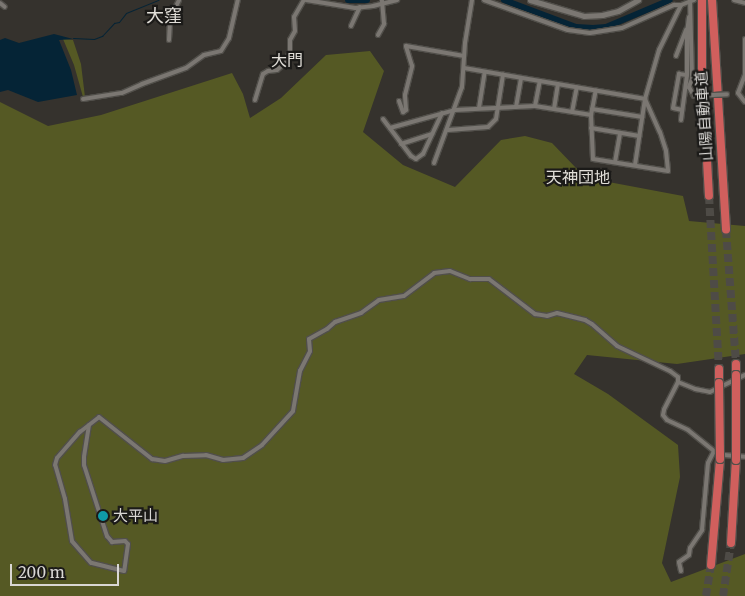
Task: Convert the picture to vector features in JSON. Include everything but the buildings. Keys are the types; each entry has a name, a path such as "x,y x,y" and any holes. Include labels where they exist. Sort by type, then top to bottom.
{"highway":[{"name":"山陽自動車道","path":"702,2 702,71 710,196"},
{"name":"山陽自動車道","path":"712,2 726,230"},
{"path":"731,543 736,460 736,364"},
{"path":"711,565 720,459 719,369"}],"street":[{"path":"169,40 170,18 179,0"},
{"path":"83,99 122,93 186,68 204,55 221,52 229,38 238,0"},
{"path":"255,100 265,72 277,70 286,62 290,51 290,40 295,31 294,17 305,0 360,7 397,0"},
{"path":"434,163 448,130 462,87 464,56 472,0"},
{"path":"484,0 568,30 590,33 622,28 674,5 691,0 688,26 687,75 681,120"},
{"path":"530,0 584,16 602,16 618,11 638,0"},
{"path":"734,0 745,3"},
{"path":"378,36 384,24 383,2"},
{"path":"0,4 5,7"},
{"path":"635,165 645,99 659,50 680,4"},
{"path":"351,26 360,7"},
{"path":"689,17 692,31 692,79 690,87 694,96 738,92"},
{"path":"676,56 688,26"},
{"path":"738,92 745,74 745,40"},
{"path":"399,101 403,112 406,110 405,95 412,66 406,46 464,56"},
{"path":"464,68 645,99"},
{"path":"479,108 485,72"},
{"path":"682,110 673,108 679,74 687,75"},
{"path":"448,130 488,127 496,118 503,75"},
{"path":"516,107 522,78"},
{"path":"535,106 540,81"},
{"path":"554,109 558,84"},
{"path":"572,112 577,87"},
{"path":"596,90 591,115 592,158 668,171 662,138 645,99"},
{"path":"738,92 745,102"},
{"path":"390,128 455,110 479,108 535,106 591,115"},
{"path":"592,109 642,117"},
{"path":"383,119 412,158 419,158 442,113"},
{"path":"591,128 639,136"},
{"path":"615,162 620,133"},
{"path":"401,144 432,134"},
{"path":"89,425 84,465 107,536 112,542 125,541 128,544 124,571 91,564 72,541 65,499 56,465 57,458 89,425 98,417 144,454 159,461 171,461 182,456 197,455 209,455 223,460 243,458 262,445 293,411 300,371 308,359 309,339 328,329 335,322 361,313 379,300 404,296 418,288 429,276 450,271 470,279 489,278 535,314 542,316 562,313 592,324 617,346 678,377 678,382 663,415 667,420 688,430 714,451 724,455 745,457"},
{"path":"678,382 695,389 710,392 745,375"},
{"path":"681,571 679,562 689,555 690,548 702,530 708,463 714,451"}],"green space":[{"path":"63,39 73,40 81,64 85,97 83,97 74,65"},
{"path":"370,51 384,71 363,132 403,165 455,187 501,140 525,136 552,143 578,170 598,180 683,196 689,221 745,226 745,354 677,364 587,355 574,374 608,394 678,445 680,477 662,563 671,582 745,554 745,596 0,596 0,102 48,126 101,115 232,73 243,94 250,118 281,98 326,55"}],"water":[{"path":"54,34 73,39 59,40 71,70 77,95 38,102 8,90 0,92 0,40 5,38 19,43"}],"waterway":[{"path":"73,38 94,39 102,36 114,23 119,22 126,13 158,0"},
{"path":"348,0 367,0"},
{"path":"504,0 576,27 593,28 606,27 670,0"}],"tunnel":[{"path":"709,196 719,369"},
{"path":"726,230 736,364"},
{"path":"723,596 731,543"},
{"path":"706,596 711,565"}],"place":[{"name":"大平山","path":"103,516"}],"district":[{"name":"大窪","path":"164,16"},
{"name":"大門","path":"287,60"},
{"name":"天神団地","path":"578,177"}]}
